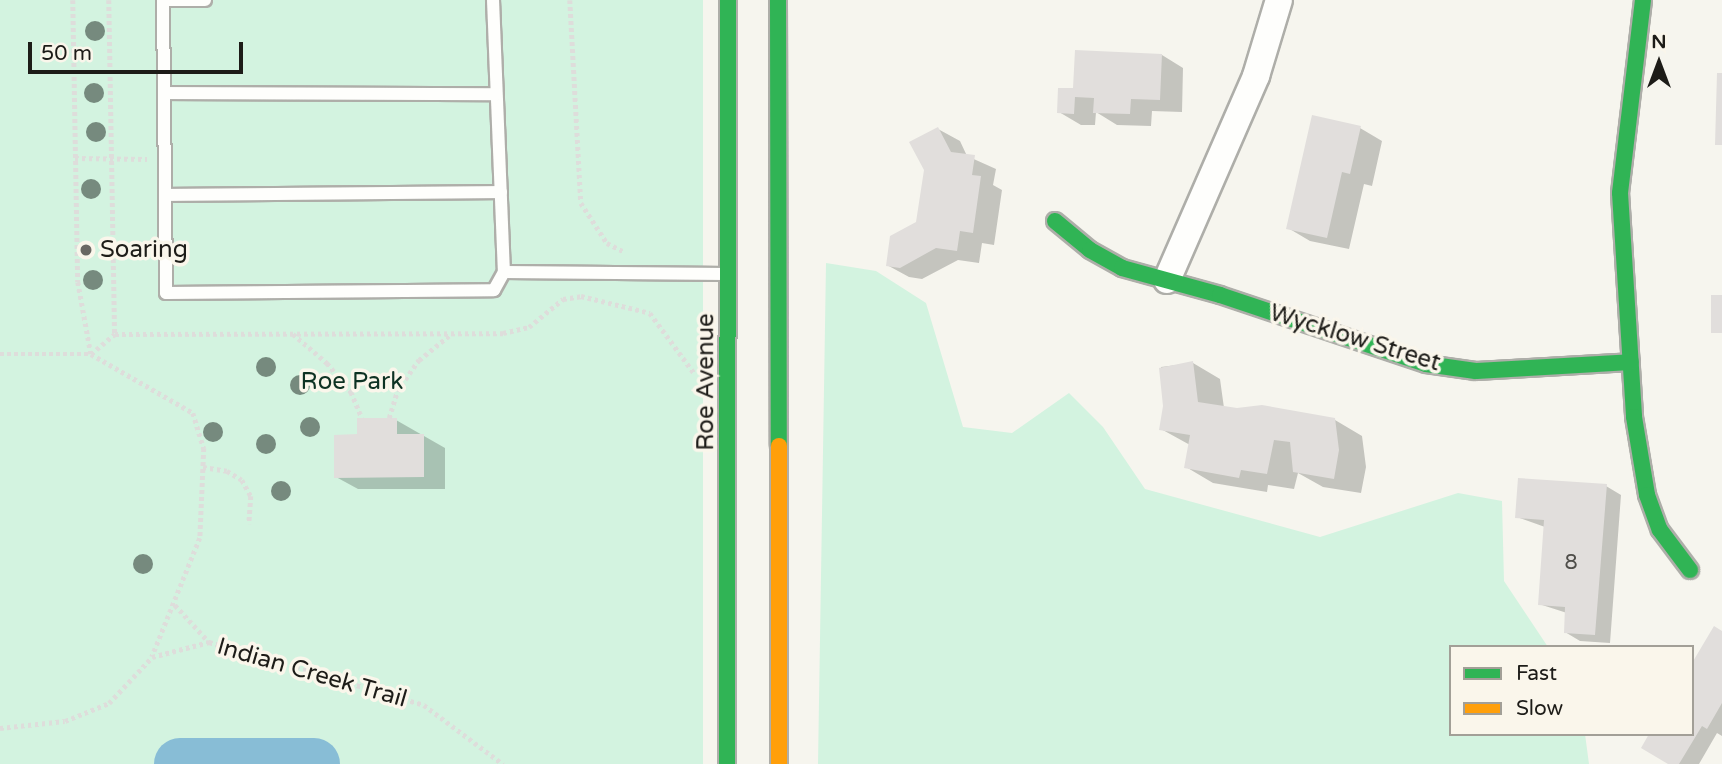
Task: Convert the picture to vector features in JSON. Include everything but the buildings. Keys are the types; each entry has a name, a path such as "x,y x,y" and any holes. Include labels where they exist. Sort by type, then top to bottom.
{"main road":[{"name":"Roe Avenue","path":"727,764 735,276 729,0"},
{"path":"778,0 772,284 779,764"},
{"path":"1643,0 1620,193 1630,362 1647,495 1660,530 1690,570"},
{"name":"Wycklow Street","path":"1055,221 1090,250 1122,268 1167,280 1426,364 1499,371 1630,362"}],"street":[{"path":"1167,280 1256,76 1279,0"}],"lane":[{"path":"205,0 163,0 166,293 494,290 504,272 493,0"},
{"path":"164,93 496,94"},
{"path":"166,195 501,192"},
{"path":"504,272 735,276"}],"path":[{"path":"74,0 78,282 91,354"},
{"path":"109,0 116,334"},
{"path":"570,0 581,203 607,243 628,254"},
{"path":"75,158 165,159"},
{"path":"91,354 116,334 503,333 529,327 563,299 581,296 650,313 695,375"},
{"path":"292,333 327,363 351,392 362,418"},
{"path":"389,418 397,391 419,360 451,333"},
{"path":"0,354 91,354 193,412 204,448 200,538 152,657 109,703 65,721 0,728"},
{"path":"203,467 227,471 242,480 251,496 249,524"},
{"path":"175,605 209,642"},
{"name":"Indian Creek Trail","path":"152,657 209,642 424,705 453,723 503,764"}],"green space":[{"name":"Roe Park","path":"0,0 703,0 703,764 0,764"},
{"path":"826,263 876,271 926,303 963,427 1012,433 1069,393 1103,427 1145,489 1320,537 1458,493 1502,501 1504,581 1547,645 1449,645 1449,736 1585,736 1589,764 818,764"}],"waterway":[{"path":"180,764 314,764"}],"traffic: fast":[{"path":"727,764 728,0"},
{"path":"778,0 779,446"},
{"path":"1643,0 1620,193 1634,417 1647,495 1660,530 1690,570"},
{"path":"1055,221 1090,250 1122,268 1220,295 1426,364 1476,371 1631,362"}],"traffic: slow":[{"path":"779,446 779,764"}],"place":[{"name":"Soaring","path":"86,250"}]}
